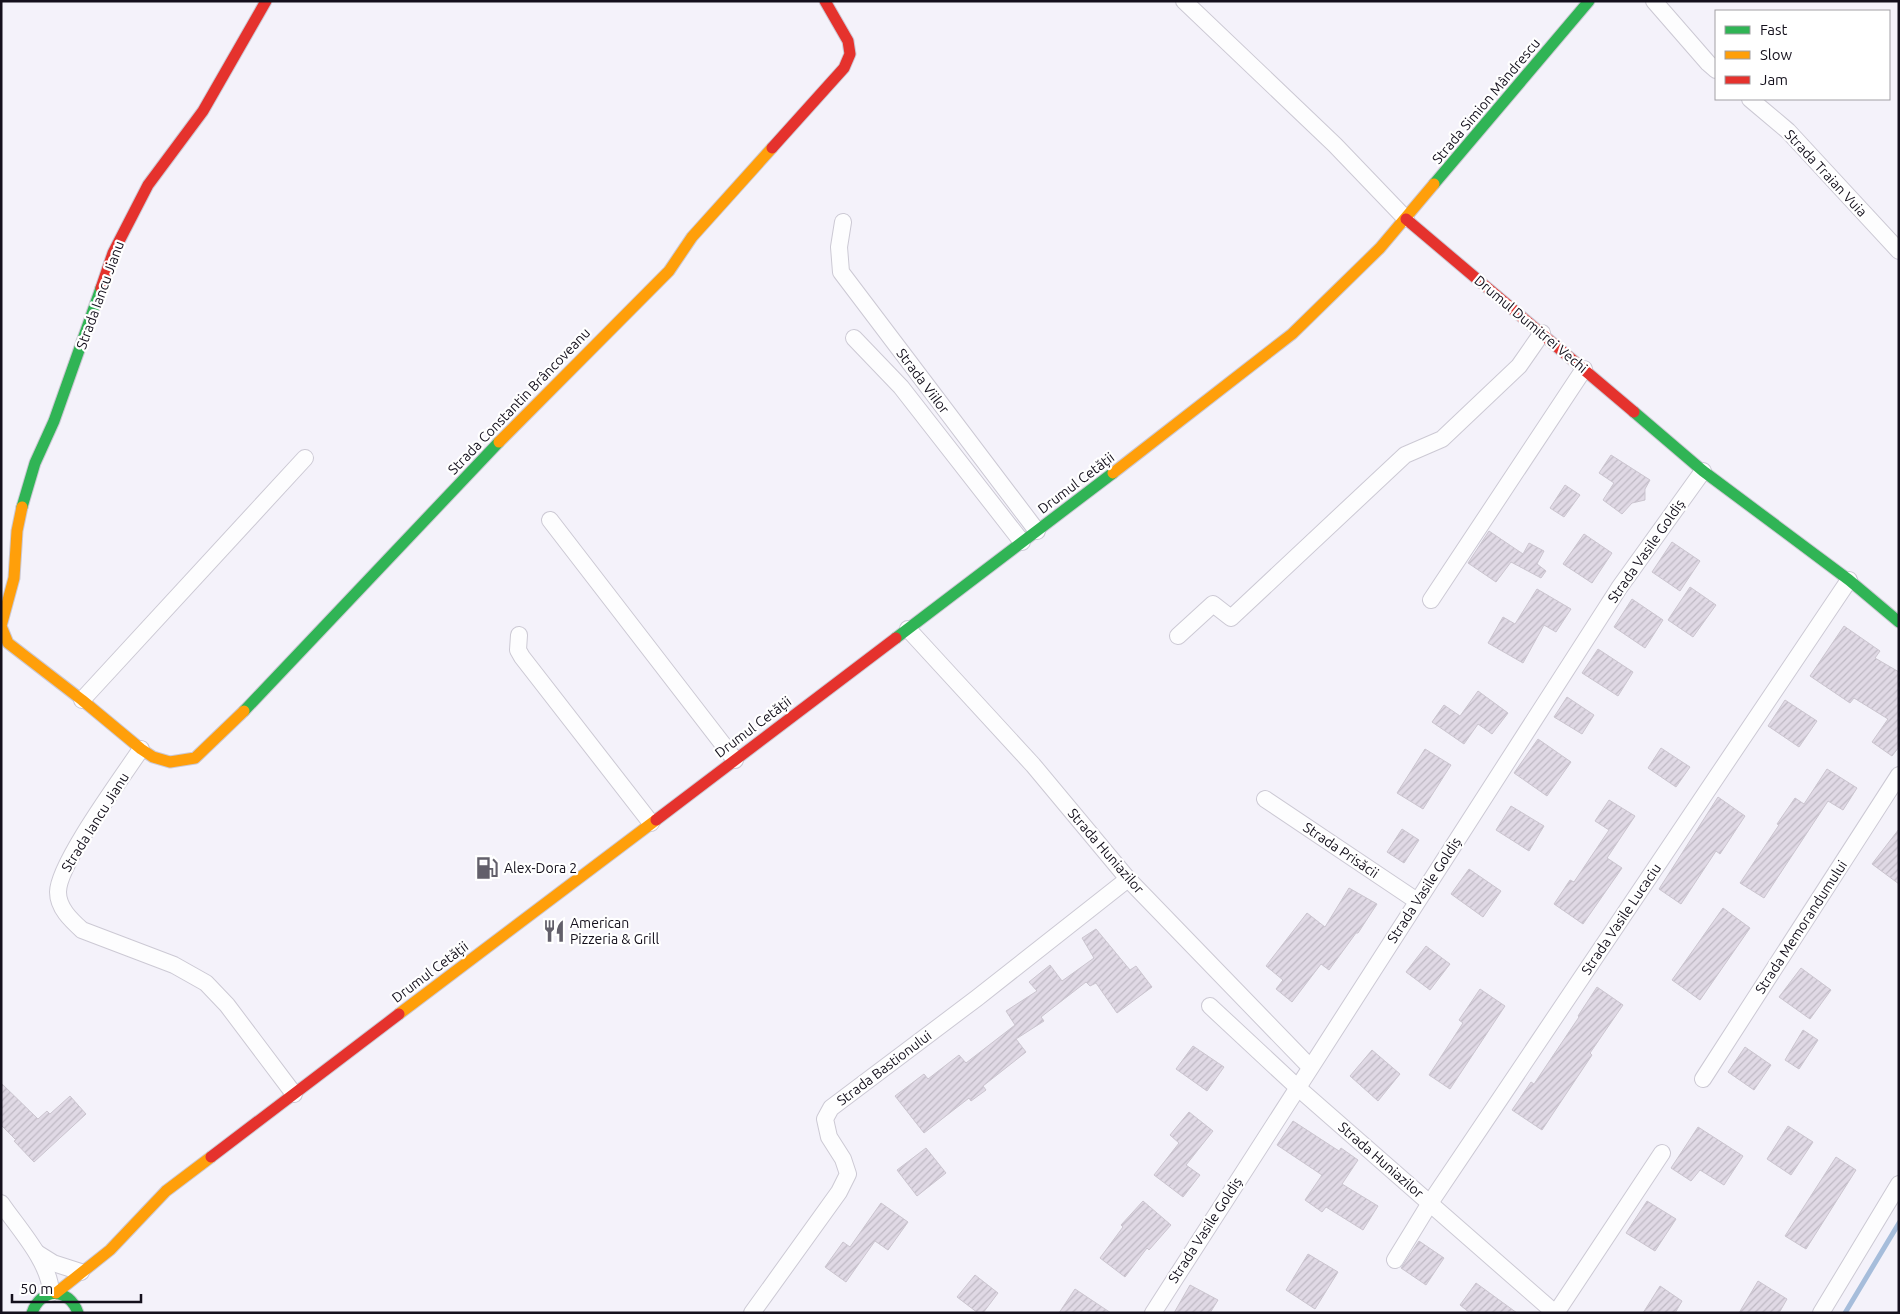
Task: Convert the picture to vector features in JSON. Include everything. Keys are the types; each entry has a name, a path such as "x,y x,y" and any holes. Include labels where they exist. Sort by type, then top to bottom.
{"main road":[{"name":"Strada Iancu Jianu","path":"141,749 82,700 8,643 1,626 14,578 9,556 35,463 54,421 112,253 148,185 203,111 266,1"},
{"name":"Strada Constantin Brâncoveanu","path":"141,749 153,757 170,762 195,758 204,750 251,706 524,416 669,271 692,238 844,68 850,54 848,41 826,1"},
{"name":"Strada Simion Mândrescu","path":"1406,219 1589,1"},
{"name":"Drumul Dumitrei Vechi","path":"1406,219 1703,471 1849,580 1899,622"},
{"name":"Drumul Cetății","path":"32,1313 37,1301 54,1293 110,1250 166,1190 1037,531 1292,334 1380,248 1406,219"},
{"name":"Drumul Cetății","path":"98,1273 110,1250"},
{"path":"54,1293 69,1297 79,1307"}],"street":[{"name":"Drumul Dumitrei Vechi","path":"1184,1 1335,145 1406,219"},
{"path":"1654,1 1715,69"},
{"name":"Strada Traian Vuia","path":"1751,100 1788,131 1899,251"},
{"name":"Strada Viilor","path":"843,222 839,246 841,272 1037,531"},
{"path":"1178,636 1213,604 1231,618 1405,455 1442,439 1519,366 1542,333"},
{"path":"854,338 901,387 1022,542"},
{"path":"1431,600 1584,369"},
{"path":"82,700 305,458"},
{"name":"Strada Vasile Goldiș","path":"1153,1313 1619,588 1703,471"},
{"path":"550,520 735,760"},
{"name":"Strada Vasile Lucaciu","path":"1395,1260 1430,1203 1849,580"},
{"name":"Strada Huniazilor","path":"908,629 1033,765 1128,879 1310,1067"},
{"path":"519,635 518,650 522,657 652,823"},
{"name":"Strada Iancu Jianu","path":"141,749 103,804 68,861 59,881 59,901 70,920 82,930 174,965 206,983 227,1006 294,1094"},
{"name":"Strada Memorandumului","path":"1703,1080 1899,775"},
{"name":"Strada Prisăcii","path":"1265,799 1417,901"},
{"name":"Strada Bastionului","path":"752,1313 839,1192 848,1174 843,1159 829,1137 825,1119 831,1108 1128,879"},
{"name":"Strada Huniazilor","path":"1210,1006 1297,1087 1555,1313"},
{"path":"1555,1313 1662,1153"},
{"path":"1821,1313 1899,1184"},
{"path":"1,1203 48,1273 54,1293"},
{"path":"35,1252 53,1263 81,1272"}],"building":[{"path":"1611,455 1650,480 1645,489 1645,500 1632,503 1622,514 1603,500 1614,483 1599,473"},
{"path":"1565,485 1580,495 1564,517 1550,508"},
{"path":"1489,531 1523,554 1529,543 1544,551 1537,564 1546,571 1541,578 1511,562 1496,582 1468,563"},
{"path":"1584,534 1612,553 1592,583 1563,564"},
{"path":"1672,542 1700,561 1680,591 1652,572"},
{"path":"1690,587 1716,605 1693,637 1668,620"},
{"path":"1537,589 1571,609 1556,632 1544,625 1523,663 1488,643 1503,617 1515,624"},
{"path":"1632,599 1663,620 1645,648 1614,627"},
{"path":"1844,626 1880,651 1875,658 1899,672 1899,747 1892,756 1872,742 1888,719 1854,698 1850,703 1810,676"},
{"path":"1598,649 1633,672 1618,696 1582,673"},
{"path":"1478,691 1508,713 1492,734 1478,724 1464,744 1432,722 1444,705 1460,716"},
{"path":"1567,697 1594,715 1582,734 1554,717"},
{"path":"1785,700 1817,721 1799,747 1768,726"},
{"path":"1538,739 1571,762 1547,796 1514,773"},
{"path":"1661,748 1690,767 1676,787 1648,768"},
{"path":"1425,749 1451,765 1423,809 1397,793"},
{"path":"1827,769 1857,788 1843,810 1828,801 1764,898 1740,883 1795,798 1804,804"},
{"path":"1718,797 1745,816 1720,854 1716,851 1681,904 1659,889"},
{"path":"1609,800 1635,816 1607,858 1622,868 1583,924 1554,904 1570,880 1574,882 1609,830 1595,821"},
{"path":"1511,806 1544,826 1529,851 1496,830"},
{"path":"1402,829 1419,840 1404,863 1387,852"},
{"path":"1899,829 1899,884 1872,864"},
{"path":"1469,869 1501,891 1483,917 1451,894"},
{"path":"1349,888 1377,904 1358,933 1356,933 1329,970 1321,964 1292,1002 1276,989 1283,980 1266,966 1307,913 1325,927"},
{"path":"1723,908 1750,928 1700,1000 1672,980"},
{"path":"1096,929 1130,970 1136,966 1152,987 1117,1013 1096,983 1090,986 1086,982 1041,1017 1044,1021 1016,1039 1026,1052 983,1086 986,1090 971,1101 969,1098 924,1133 895,1096 924,1074 928,1079 959,1055 966,1063 1015,1025 1006,1011 1037,991 1029,982 1050,965 1062,981 1094,958 1082,938"},
{"path":"1426,946 1450,964 1430,990 1406,972"},
{"path":"1801,968 1831,990 1810,1019 1779,997"},
{"path":"1597,987 1623,1005 1590,1053 1592,1055 1542,1130 1512,1110 1531,1082 1534,1084"},
{"path":"1480,989 1505,1006 1450,1089 1429,1075 1463,1023 1459,1020"},
{"path":"1803,1030 1818,1040 1799,1069 1785,1060"},
{"path":"1193,1046 1224,1067 1207,1091 1176,1069"},
{"path":"1745,1047 1771,1065 1754,1090 1728,1072"},
{"path":"1372,1050 1400,1074 1378,1101 1350,1076"},
{"path":"1,1083 38,1119 47,1111 50,1114 70,1096 86,1114 34,1162 1,1125"},
{"path":"1189,1112 1213,1131 1186,1165 1200,1175 1183,1197 1154,1175 1179,1143 1170,1135"},
{"path":"1293,1121 1339,1151 1341,1148 1358,1160 1342,1184 1378,1206 1363,1230 1326,1207 1322,1212 1305,1200 1322,1175 1277,1145"},
{"path":"1788,1126 1813,1142 1791,1175 1767,1159"},
{"path":"1698,1127 1743,1156 1724,1185 1700,1170 1691,1181 1671,1168"},
{"path":"926,1148 946,1173 917,1196 897,1170"},
{"path":"1836,1157 1856,1170 1806,1249 1785,1236"},
{"path":"1143,1201 1171,1225 1149,1250 1147,1248 1125,1277 1100,1258 1123,1227 1121,1225"},
{"path":"1647,1201 1676,1219 1655,1251 1626,1233"},
{"path":"881,1203 908,1222 888,1250 875,1241 846,1282 825,1267 843,1242 850,1247"},
{"path":"1419,1241 1444,1258 1426,1285 1401,1268"},
{"path":"1308,1254 1338,1272 1315,1309 1286,1290"},
{"path":"975,1275 998,1293 983,1313 978,1313 957,1297"},
{"path":"1758,1281 1787,1299 1779,1313 1739,1313"},
{"path":"1476,1283 1517,1313 1470,1313 1460,1305"},
{"path":"1190,1285 1218,1300 1210,1313 1174,1313"},
{"path":"1660,1286 1682,1301 1675,1313 1643,1313"},
{"path":"1075,1289 1111,1313 1059,1313"}],"waterway":[{"path":"1845,1313 1899,1223"}],"traffic: fast":[{"path":"1434,184 1589,1"},
{"path":"22,507 35,463 54,421 101,288"},
{"path":"1634,412 1703,471 1849,580 1899,622"},
{"path":"244,711 499,442"},
{"path":"896,638 1113,473"},
{"path":"32,1313 36,1304 42,1298 55,1294 68,1298 74,1304 78,1313"}],"traffic: slow":[{"path":"499,442 669,271 692,237 772,148"},
{"path":"1113,473 1292,334 1380,248 1434,184"},
{"path":"22,507 17,531 14,578 1,626 8,643 82,700 141,749 153,757 170,762 195,758 244,711"},
{"path":"399,1014 656,820"},
{"path":"56,1293 110,1250 166,1191 211,1157"}],"traffic: jam":[{"path":"101,288 113,253 148,185 203,111 266,1"},
{"path":"772,148 844,68 850,54 848,41 825,1"},
{"path":"1406,219 1634,412"},
{"path":"656,820 896,638"},
{"path":"211,1157 399,1014"}],"place":[{"name":"Alex-Dora 2","path":"487,868"},
{"name":"American Pizzeria & Grill","path":"554,931"}]}
